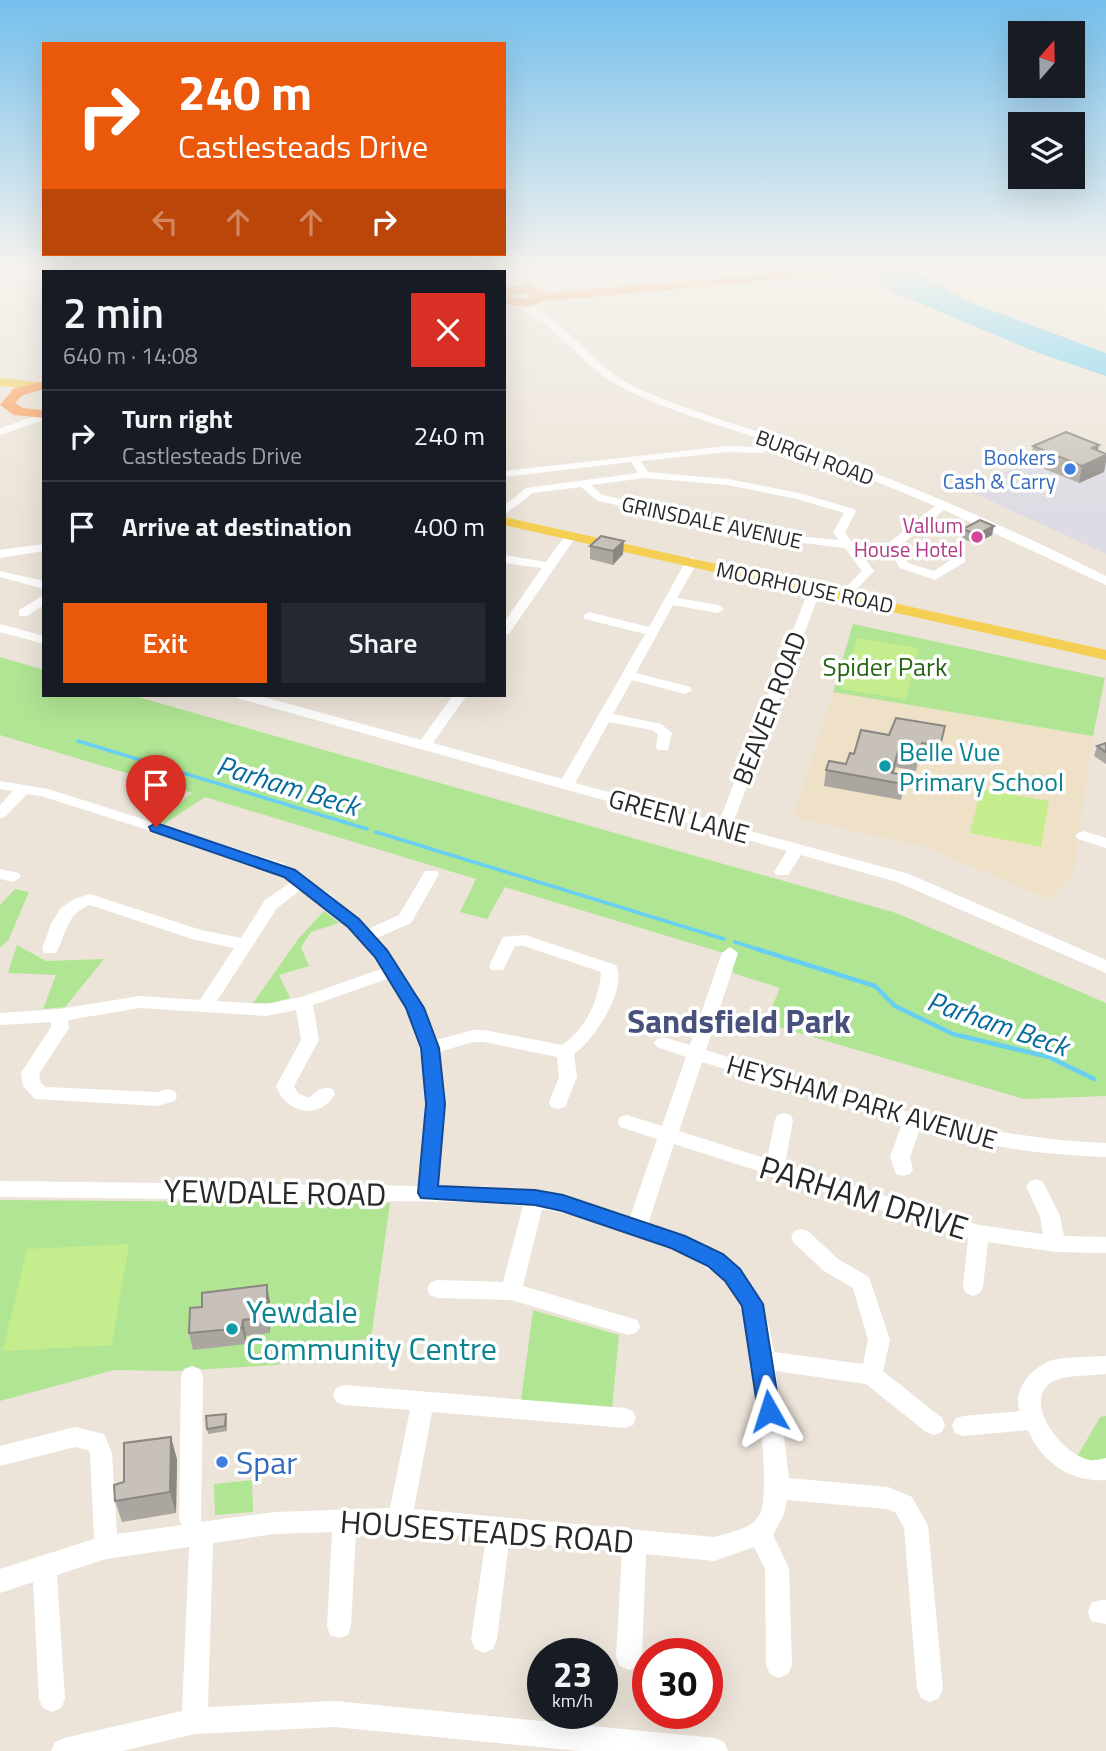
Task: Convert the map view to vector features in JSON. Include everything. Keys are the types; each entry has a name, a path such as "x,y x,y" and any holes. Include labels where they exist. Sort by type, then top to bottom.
{"highway":[{"path":"9,404 41,385"},
{"path":"9,404 42,414"}],"main road":[{"path":"0,383 41,385"},
{"path":"0,383 10,389 9,404"},
{"name":"MOORHOUSE ROAD","path":"506,521 692,561 813,593 844,594 1106,655"}],"street":[{"name":"BURGH ROAD","path":"582,352 624,386 833,461 1023,539 1102,575"},
{"path":"4,430 20,420 9,404"},
{"path":"4,430 42,416"},
{"path":"506,474 728,449 762,450"},
{"path":"634,459 645,475"},
{"path":"506,510 530,490 645,475 728,482 834,506 850,511 839,533 868,571 844,594"},
{"name":"GRINSDALE AVENUE","path":"583,482 598,498 786,538 853,548 892,546"},
{"path":"942,506 892,546 904,565 932,578 961,559"},
{"path":"506,628 571,535"},
{"path":"0,554 42,547"},
{"path":"506,559 550,566"},
{"path":"567,785 692,561"},
{"path":"3,574 42,584"},
{"name":"BEAVER ROAD","path":"724,828 813,593"},
{"path":"23,613 42,600"},
{"path":"670,601 719,609"},
{"path":"589,615 652,632"},
{"path":"0,628 42,639"},
{"path":"628,675 685,690"},
{"name":"GREEN LANE","path":"250,697 903,878 1103,961"},
{"path":"289,707 298,697"},
{"path":"425,744 459,697"},
{"path":"605,717 656,727 665,733 663,747"},
{"path":"0,785 24,788 276,866 302,881 366,936 394,971 415,1008 430,1048 435,1104 428,1193"},
{"path":"0,814 24,788"},
{"path":"1083,836 1106,844"},
{"path":"782,872 797,848"},
{"path":"366,936 405,919 431,874"},
{"path":"205,1006 271,904 302,881"},
{"path":"50,949 66,909 72,903 90,899 198,935 243,944"},
{"path":"430,1048 473,1035 565,1052 583,1038 610,984 610,969 525,940 509,941 497,966"},
{"path":"636,1228 730,953"},
{"path":"0,1019 58,1015 140,1002 266,1010 304,1002 394,971"},
{"path":"304,1002 310,1040 285,1086 288,1095 297,1103 313,1105 326,1094"},
{"path":"58,1015 60,1028 30,1073 32,1086 42,1094 157,1099 168,1096"},
{"name":"HEYSHAM PARK AVENUE","path":"663,1043 913,1121 997,1142 1073,1150 1106,1150"},
{"path":"558,1102 568,1077 565,1052"},
{"path":"774,1170 784,1120"},
{"path":"903,1169 900,1157 913,1121"},
{"name":"PARHAM DRIVE","path":"627,1122 979,1233 1055,1244 1106,1245"},
{"path":"1036,1187 1050,1216 1055,1244"},
{"name":"YEWDALE ROAD","path":"0,1189 428,1193 535,1198 589,1210 699,1251 732,1275 752,1304 764,1360 777,1488"},
{"path":"511,1291 535,1198"},
{"path":"973,1287 979,1233"},
{"path":"801,1237 831,1265 862,1283 878,1340 871,1375"},
{"path":"437,1289 511,1291 629,1326"},
{"path":"764,1360 871,1375 934,1425"},
{"path":"1022,1421 1032,1387 1055,1369 1106,1365"},
{"path":"191,1376 196,1527 195,1721"},
{"path":"344,1395 625,1418"},
{"path":"400,1519 422,1402"},
{"path":"963,1426 1022,1421 1053,1452 1087,1471 1106,1469"},
{"path":"0,1456 75,1437 96,1441 101,1453 106,1547"},
{"path":"779,1665 777,1569 760,1534 773,1511 777,1488 888,1498 904,1505 916,1526 930,1689"},
{"path":"339,1626 345,1519"},
{"name":"HOUSESTEADS ROAD","path":"0,1581 106,1547 196,1527 345,1519 400,1519 714,1549 760,1534"},
{"path":"484,1640 499,1528"},
{"path":"629,1657 635,1541"},
{"path":"44,1567 52,1699"},
{"path":"64,1751 195,1721 335,1714 620,1746 715,1751"}],"shaded area":[{"path":"1057,447 1106,456 1106,554 967,490"},
{"name":"Belle Vue Primary School","path":"833,692 1093,736 1073,874 1051,900 925,847 793,817"}],"green space":[{"name":"Spider Park","path":"853,624 1105,678 1093,736 833,692"},
{"path":"857,638 919,648 906,699 841,689"},
{"path":"0,657 42,669 42,697 138,697 896,913 1106,1003 1106,1096 1024,1099 765,1023 780,988 733,973 730,955 505,887 487,919 460,912 476,879 205,797 164,824 157,822 192,793 0,735"},
{"path":"981,789 1049,801 1041,847 970,833"},
{"path":"15,889 29,892 8,941 0,947 0,905"},
{"path":"324,911 339,923 311,932 301,947 309,966 279,975 290,998 272,1003 253,1003 299,938"},
{"path":"17,945 46,961 104,959 65,1007 43,1009 56,975 8,973"},
{"path":"0,1200 390,1203 371,1339 340,1341 277,1365 174,1371 114,1370 0,1401"},
{"path":"129,1244 112,1345 3,1351 27,1249"},
{"path":"533,1310 619,1335 612,1409 521,1400"},
{"path":"1106,1416 1106,1461 1086,1461 1077,1457 1100,1417"},
{"path":"252,1480 253,1512 215,1515 214,1484"}],"water":[{"path":"1036,352 1103,352 1106,353 1106,376"}],"building":[{"path":"1066,432 1099,445 1092,448 1106,455 1082,466 1033,446"},
{"path":"980,520 994,526 977,535 963,529"},
{"path":"601,536 624,541 613,551 590,546"},
{"path":"896,718 945,726 940,746 922,743 919,756 898,752 892,773 906,775 903,784 826,770 829,761 846,764 850,753 854,754 861,730 889,735"},
{"path":"1106,743 1106,752 1097,746"},
{"path":"267,1285 267,1317 243,1320 242,1328 189,1333 190,1308 202,1307 202,1293"},
{"path":"226,1414 225,1426 207,1429 206,1416"},
{"path":"171,1437 170,1492 115,1501 114,1485 124,1482 124,1443"}],"waterway":[{"name":"Parham Beck","path":"78,741 367,829"},
{"name":"Parham Beck","path":"376,832 724,939"},
{"name":"Parham Beck","path":"735,942 763,951"},
{"name":"Parham Beck","path":"757,949 875,986 895,1006 953,1034 1049,1057 1094,1079"}],"place":[{"name":"Bookers Cash & Carry","path":"1070,469"},
{"name":"Vallum House Hotel","path":"977,537"},
{"name":"Belle Vue Primary School","path":"885,766"},
{"name":"Yewdale Community Centre","path":"232,1329"},
{"name":"Spar","path":"222,1462"}],"district":[{"name":"Sandsfield Park","path":"739,1021"}],"route":[{"path":"156,827 276,866 289,873 354,923 394,971 415,1008 430,1048 435,1104 428,1193 482,1194 563,1203 678,1242 715,1260 744,1289 752,1304 764,1360 769,1411"}]}
